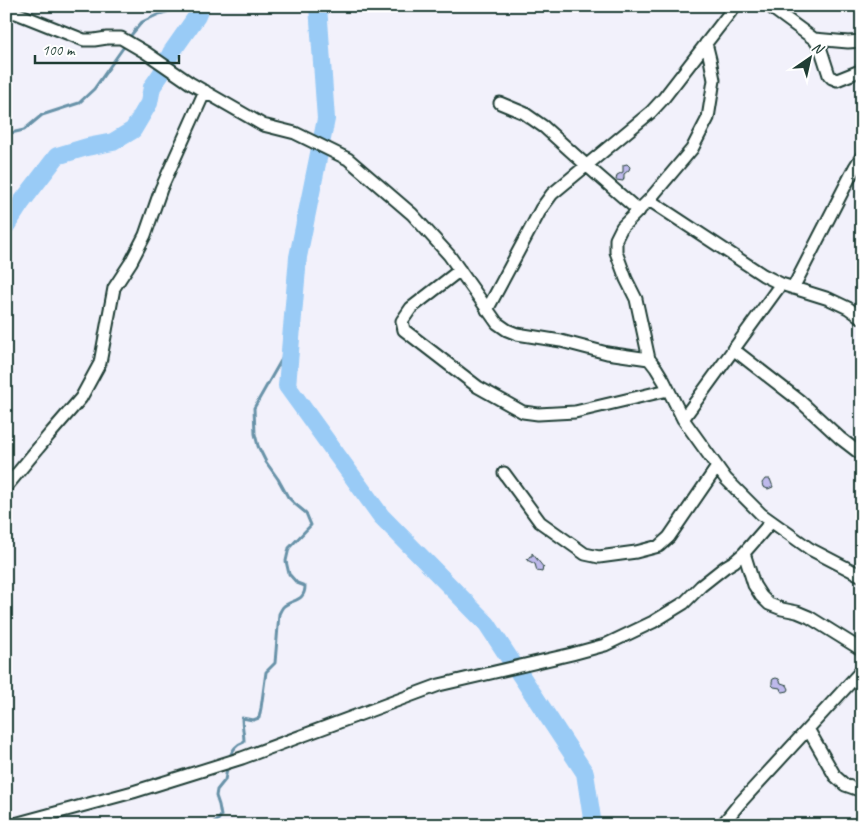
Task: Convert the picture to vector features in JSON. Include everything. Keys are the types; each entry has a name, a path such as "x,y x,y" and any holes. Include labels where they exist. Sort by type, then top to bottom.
{"street":[{"path":"487,310 540,209 552,194 651,112 735,6"},
{"path":"770,6 814,38 820,47 829,75 832,78 837,80 862,70"},
{"path":"6,11 16,13 84,40 120,38 145,52 190,83 263,125 295,133 348,159 412,214 450,255 487,310 497,323 507,330 517,334 561,341 607,353 649,359"},
{"path":"814,38 848,42 862,41"},
{"path":"706,43 714,80 708,118 692,150 649,200 622,227 616,239 616,252 636,299 649,359 656,368 683,419 726,480 761,514 810,549 861,572"},
{"path":"6,487 81,398 100,363 114,288 131,262 145,235 161,188 205,91"},
{"path":"500,103 524,112 544,127 639,211"},
{"path":"793,288 862,156"},
{"path":"649,200 763,275 781,284 835,302 862,318"},
{"path":"460,270 410,308 402,321 404,330 478,388 524,412 538,414 576,412 668,390"},
{"path":"683,419 781,284"},
{"path":"733,349 800,401 840,438 862,455"},
{"path":"504,473 540,522 585,554 599,557 636,552 659,546 669,537 717,466"},
{"path":"11,825 134,792 242,758 439,685 605,645 653,622 684,603 701,586 744,553 771,522"},
{"path":"744,553 754,585 769,604 782,610 798,612 809,616 862,650"},
{"path":"722,825 738,804 862,670"},
{"path":"808,729 835,776 845,785 862,791"}],"building":[{"path":"627,164 630,167 624,174 623,181 616,180 617,175 623,172 623,165"},
{"path":"765,479 770,479 773,487 768,489 763,487 762,483"},
{"path":"532,553 544,568 542,572 537,571 535,564 527,560 532,556"},
{"path":"776,678 781,683 787,685 788,691 783,692 780,688 772,685 773,679"}],"waterway":[{"path":"6,130 11,133 24,130 42,115 79,103 94,89 142,22 159,14 196,6"},
{"path":"6,226 57,156 113,142 133,130 149,103 152,87 161,74 171,53 197,16 201,6"},
{"path":"318,6 326,119 298,257 287,386 381,516 487,624 585,773 593,825"},
{"path":"229,758 236,746 244,742 242,718 253,720 259,718 266,672 275,663 279,614 283,607 303,595 305,586 297,583 289,574 286,561 289,548 311,525 306,513 288,497 266,462 258,446 255,434 254,408 291,343"},
{"path":"211,825 221,816 216,796 217,790 225,780 228,764"}]}
